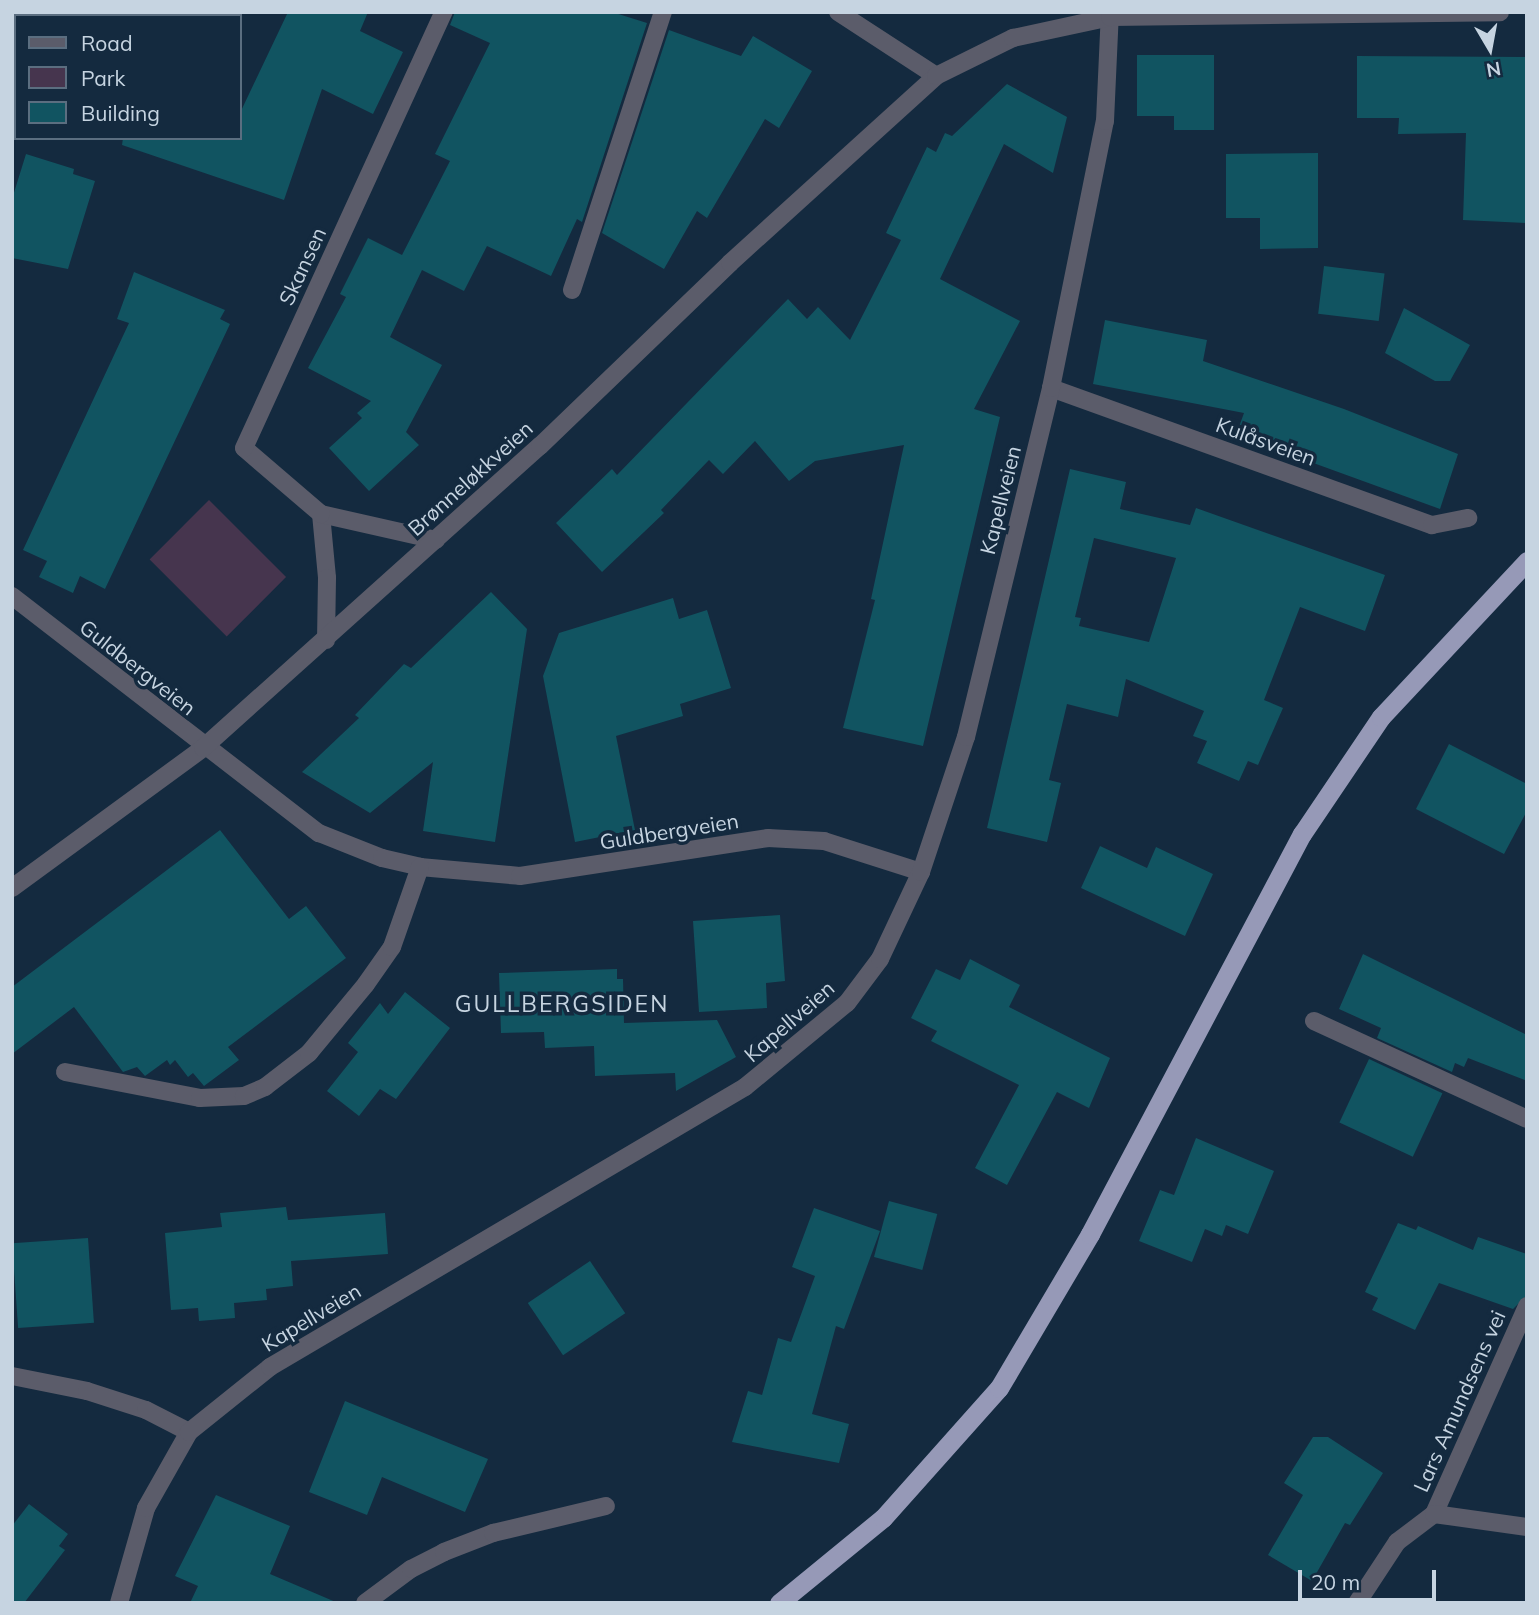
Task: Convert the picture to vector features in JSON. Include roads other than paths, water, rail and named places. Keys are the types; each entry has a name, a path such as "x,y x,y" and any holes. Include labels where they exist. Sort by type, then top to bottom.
{"highway":[{"path":"779,1603 883,1518 999,1388 1090,1234 1302,834 1381,717 1527,561"}],"street":[{"name":"Skansen","path":"436,540 321,514 244,448 444,12"},
{"path":"572,290 663,12"},
{"path":"838,12 936,75"},
{"name":"Brønneløkkveien","path":"12,888 204,748 436,540 936,75 1013,38 1110,14 1500,12"},
{"name":"Kapellveien","path":"119,1603 146,1508 189,1432 270,1367 688,1122 800,1046 847,1003 880,959 921,872 966,737 1051,388 1105,121 1110,14"},
{"name":"Kulåsveien","path":"1051,388 1432,525 1468,518"},
{"path":"321,514 327,578 326,640"},
{"name":"Guldbergveien","path":"12,596 204,748 319,833 382,858 420,867 520,876 768,838 824,841 921,872"},
{"path":"65,1072 200,1098 244,1096 264,1087 309,1054 366,984 392,947 420,867"},
{"path":"1314,1021 1527,1119"},
{"name":"Lars Amundsens vei","path":"1434,1514 1527,1306"},
{"path":"12,1376 87,1391 146,1410 189,1432"},
{"path":"365,1603 411,1569 444,1552 493,1533 606,1506"},
{"path":"1357,1603 1397,1542 1434,1514 1527,1527"}],"district":[{"name":"GULLBERGSIDEN","path":"562,1004"}]}
